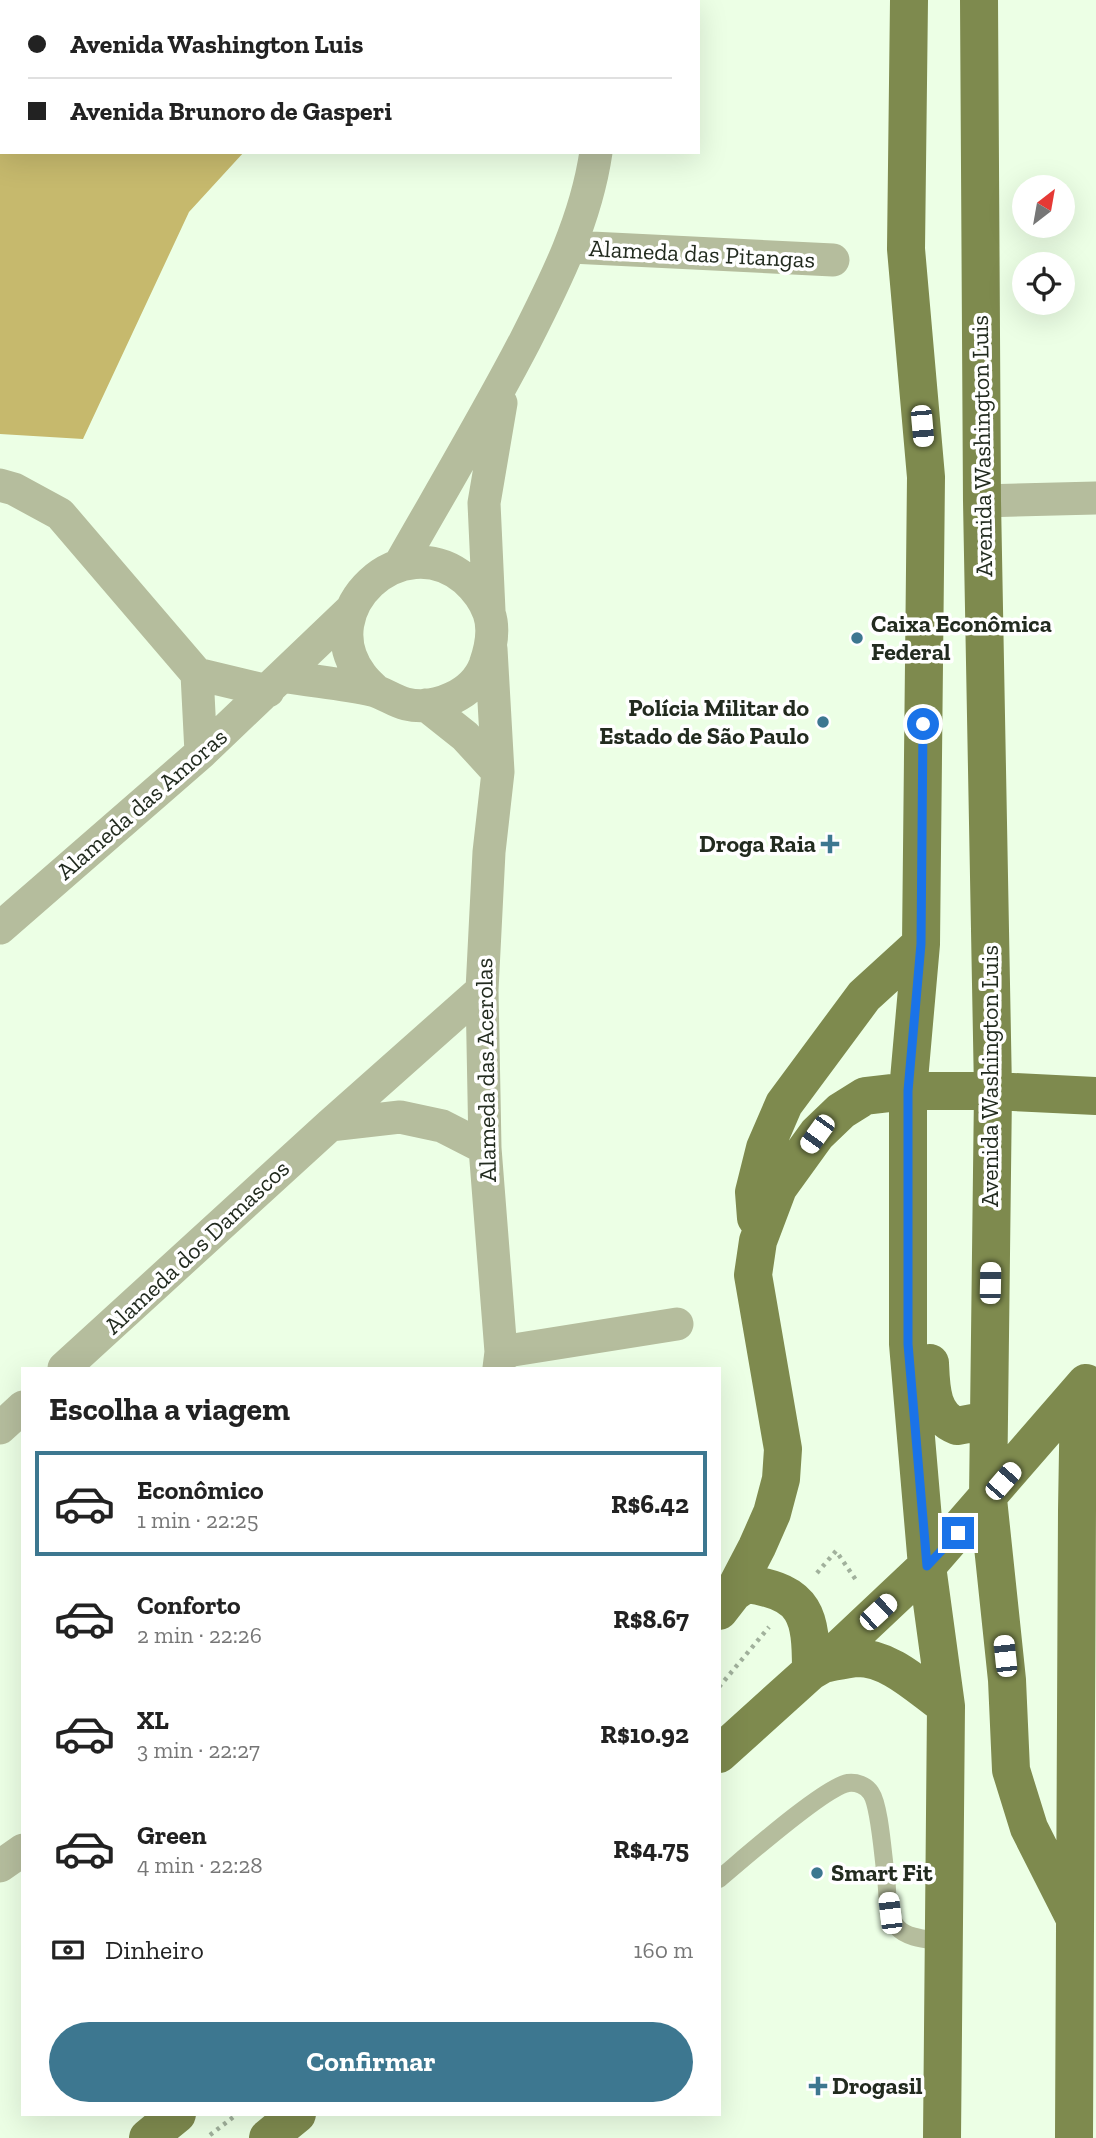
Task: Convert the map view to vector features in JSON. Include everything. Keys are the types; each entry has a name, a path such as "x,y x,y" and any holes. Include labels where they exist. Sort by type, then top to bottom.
{"main road":[{"path":"909,0 906,249 926,477 921,944 908,1091 908,1344 927,1566 946,1706 942,2138"},
{"name":"Avenida Washington Luis","path":"979,0 982,501 993,1091 988,1499 1007,1680 1011,1770 1029,1828 1074,1917 1074,2138"},
{"path":"758,1241 754,1192 765,1148 784,1104 864,996 921,944"},
{"path":"726,1602 772,1513 781,1479 783,1449 753,1275 758,1241 778,1188 817,1134 841,1111 865,1096 908,1091 993,1091 1096,1096"},
{"path":"909,1174 925,1251 931,1388 936,1406 943,1418 957,1426 989,1420"},
{"path":"721,1752 927,1566 1088,1381"},
{"path":"1074,1917 1088,1381"},
{"path":"726,1602 746,1584 767,1587 794,1600 811,1633 817,1667"},
{"path":"817,1667 856,1658 878,1661 946,1706"},
{"path":"148,2138 175,2116"},
{"path":"268,2138 295,2116"}],"street":[{"path":"400,564 505,380 571,247 592,179 596,154"},
{"name":"Alameda das Pitangas","path":"571,247 833,261"},
{"path":"489,613 476,589 455,571 428,562 400,564 380,573 363,589 352,609 348,631 351,653 360,674 376,691 391,700 409,705 426,705 449,700 468,688 483,670 491,649 492,631 484,503 505,380"},
{"path":"0,485 15,489 60,514 197,674 201,753"},
{"path":"982,501 1096,498"},
{"name":"Alameda das Amoras","path":"0,928 201,753 352,609"},
{"name":"Alameda das Acerolas","path":"491,649 498,772 489,852 482,990 485,1147 500,1360"},
{"path":"197,674 276,684 376,691"},
{"path":"426,705 465,736 498,772"},
{"name":"Alameda dos Damascos","path":"65,1367 482,990"},
{"path":"330,1125 400,1117 442,1126 485,1147"},
{"path":"500,1360 677,1324"},
{"path":"0,1427 21,1409"},
{"path":"0,1866 21,1851"}],"lane":[{"path":"721,1877 825,1794 846,1783 866,1786 873,1794 890,1913 898,1928 907,1934 944,1942"}],"path":[{"path":"206,2138 234,2116"}],"shaded area":[{"path":"0,154 242,154 189,212 83,439 0,434"}],"place":[{"name":"Caixa Econômica Federal","path":"857,638"},
{"name":"Polícia Militar do Estado de São Paulo","path":"823,722"},
{"name":"Droga Raia","path":"830,844"},
{"name":"Smart Fit","path":"817,1873"},
{"name":"Drogasil","path":"818,2086"}],"route":[{"path":"923,724 921,944 908,1091 908,1344 927,1566 958,1533"}]}
